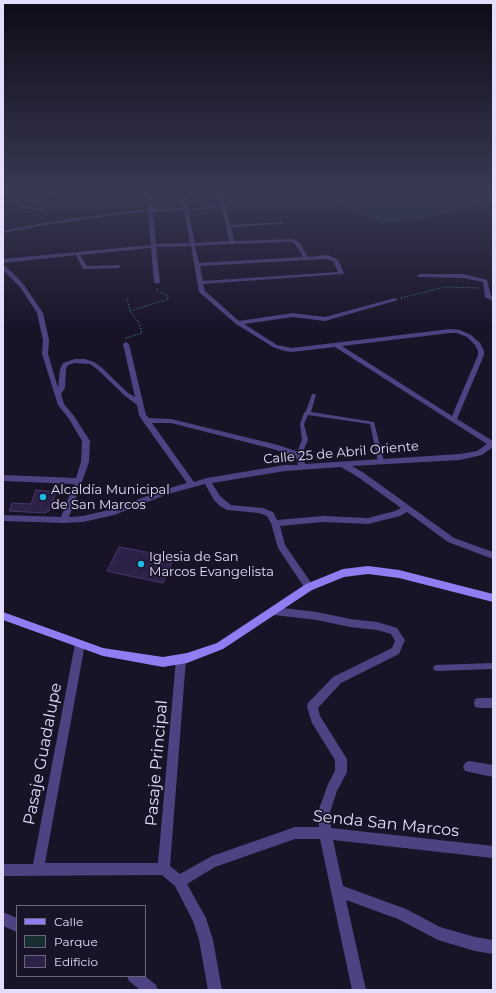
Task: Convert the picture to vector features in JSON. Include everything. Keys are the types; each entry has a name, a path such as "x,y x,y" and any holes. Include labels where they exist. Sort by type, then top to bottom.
{"main road":[{"path":"3,616 103,652 125,657 163,662 204,653 220,646 309,587 343,573 368,570 399,574 493,598"}],"street":[{"path":"153,240 156,282"},
{"path":"192,240 202,292 238,323 275,346 292,350 444,331 458,331 469,336 478,344 481,355 454,419"},
{"path":"3,262 153,246 232,244 288,240"},
{"path":"293,240 297,243 306,258"},
{"path":"77,253 85,268 118,266"},
{"path":"196,265 306,258 332,258 340,273 201,283"},
{"path":"3,267 22,286 40,313 46,340 45,354 61,405 72,418 86,441 85,462 80,481 64,520"},
{"path":"420,276 463,276 485,281 488,297 493,299"},
{"path":"238,323 293,316 325,319 341,316 364,307 396,300"},
{"path":"126,344 139,403 146,420 192,484"},
{"path":"337,345 393,382 493,443"},
{"path":"58,393 62,388 63,368 65,364 75,361 85,361 92,363 99,368 126,394 139,403"},
{"path":"146,420 171,421 299,455 302,466"},
{"name":"Calle 25 de Abril Oriente","path":"3,518 64,520 83,519 114,512 192,484 207,481 302,466 343,465 460,457 480,452 493,443"},
{"path":"343,465 361,475 451,540 493,556"},
{"path":"3,478 80,481"},
{"path":"207,481 223,504 230,508 265,511 270,514 275,523 281,546 309,587"},
{"path":"275,523 323,519 351,522 368,521 397,514 407,508"},
{"path":"274,611 317,616 350,624 377,626 394,631 400,640 396,650 337,680 312,707 316,719 341,759 341,772 332,788 324,812 325,833 359,990"},
{"name":"Pasaje Guadalupe","path":"38,869 80,644"},
{"name":"Pasaje Principal","path":"164,869 181,659"},
{"path":"479,703 493,702"},
{"path":"468,767 493,771"},
{"name":"Senda San Marcos","path":"178,882 212,862 294,833 325,833 493,852"},
{"path":"3,870 164,869 178,882 199,918 206,940 215,990"},
{"path":"337,890 402,914 438,933 475,944 493,947"},
{"path":"3,919 16,925"},
{"path":"135,977 152,990"}],"lane":[{"path":"299,455 305,440 302,424 306,413 308,413 314,395"},
{"path":"308,413 372,423 381,462"},
{"path":"436,668 493,666"}],"path":[{"path":"130,311 168,299 165,294 157,292 156,282"},
{"path":"396,300 419,292 445,287 486,288"},
{"path":"126,344 126,338 142,333 139,323 130,311 127,299"}],"building":[{"name":"Alcaldía Municipal de San Marcos","path":"36,490 56,492 49,511 44,513 9,511 12,503 31,504"},
{"name":"Iglesia de San Marcos Evangelista","path":"119,547 174,557 163,583 107,571"}],"place":[{"name":"Alcaldía Municipal de San Marcos","path":"43,497"},
{"name":"Iglesia de San Marcos Evangelista","path":"141,564"}]}
